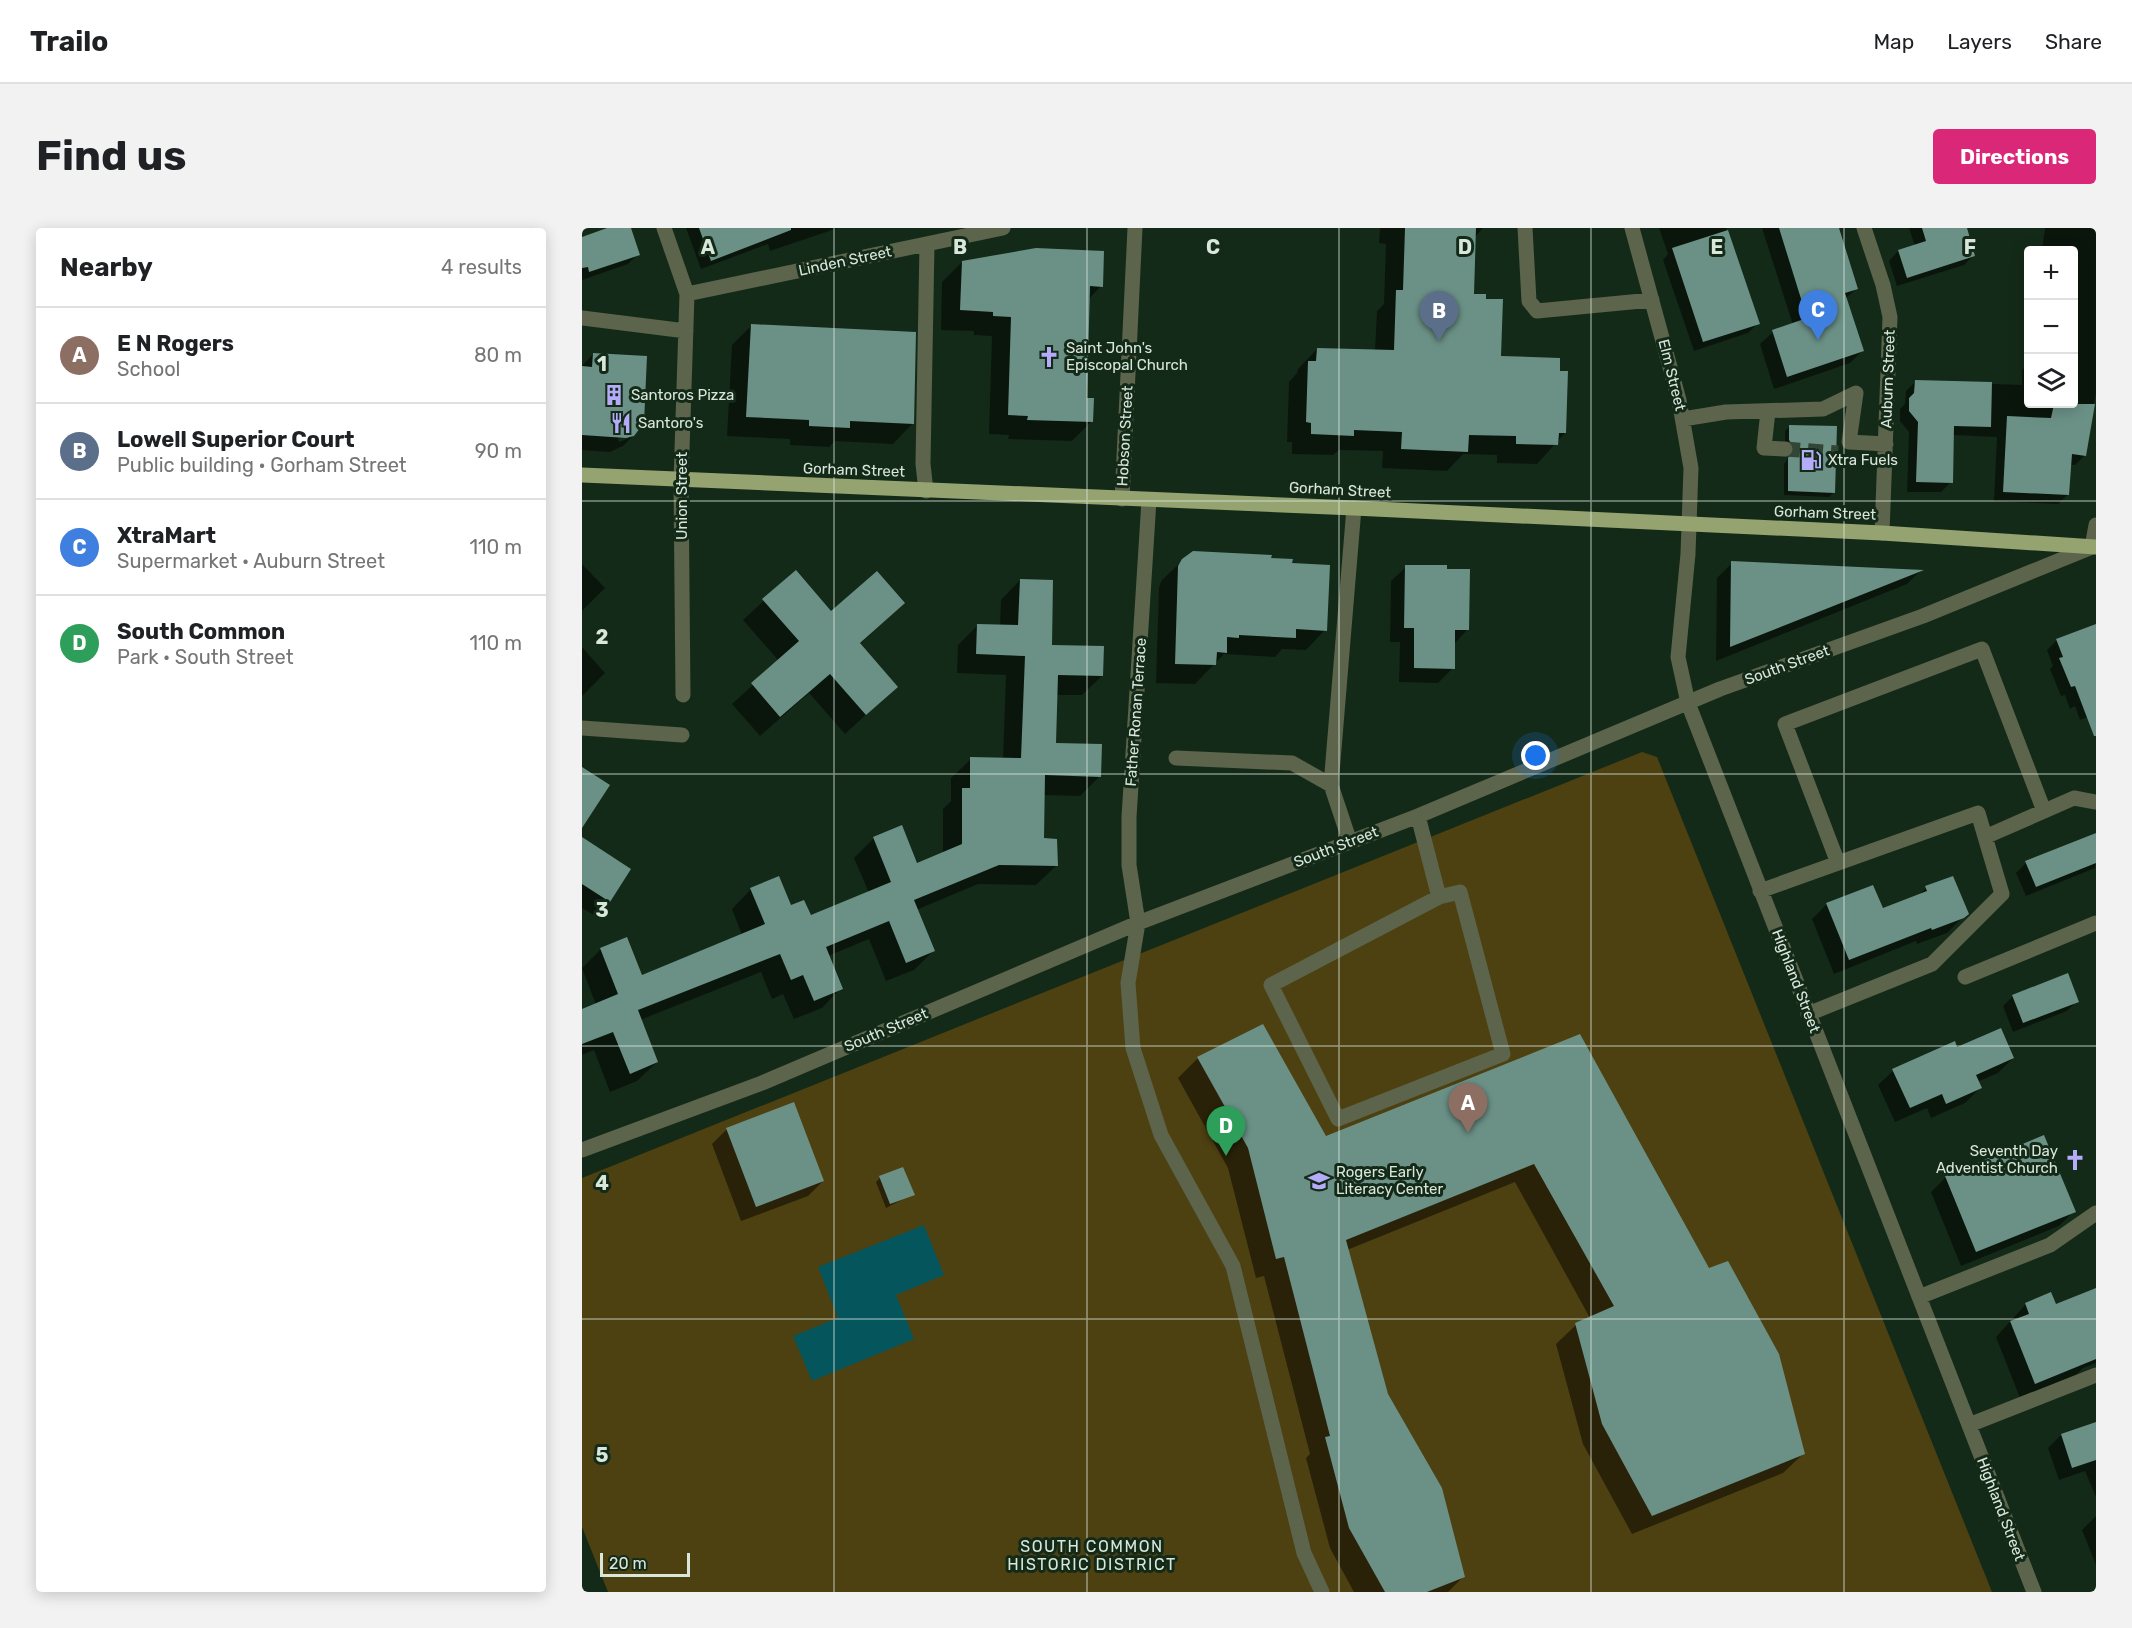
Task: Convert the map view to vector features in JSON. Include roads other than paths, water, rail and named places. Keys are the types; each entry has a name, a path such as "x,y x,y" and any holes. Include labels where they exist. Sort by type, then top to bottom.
{"main road":[{"name":"Gorham Street","path":"582,475 1882,533 2094,547"}],"street":[{"name":"Union Street","path":"664,228 687,294 681,481 683,695"},
{"name":"Linden Street","path":"687,294 1003,228"},
{"name":"Hobson Street","path":"1122,499 1135,228"},
{"path":"1525,228 1529,301 1533,309 1541,312 1652,300"},
{"name":"Elm Street","path":"1632,228 1683,419 1690,468 1690,525"},
{"name":"Auburn Street","path":"1864,228 1883,285 1890,317 1882,533"},
{"path":"926,491 923,464 927,244"},
{"path":"582,318 686,330"},
{"path":"1683,419 1726,412 1823,409 1856,393 1844,447 1886,444"},
{"path":"1768,411 1764,448 1785,449"},
{"name":"Father Ronan Terrace","path":"1149,500 1129,817 1129,866 1138,923 1128,983 1133,1048 1161,1135 1233,1266 1298,1532 1304,1553 1322,1592"},
{"path":"1350,842 1331,784 1354,508"},
{"name":"Highland Street","path":"1690,525 1678,657 1688,703 2034,1592"},
{"path":"2094,547 2096,525"},
{"name":"South Street","path":"582,1150 762,1083 1138,923 1418,816 1688,703 1923,616 2094,547"},
{"path":"1838,863 1785,724 1982,649 2044,811"},
{"path":"582,728 682,735"},
{"path":"1176,758 1292,763 1331,784"},
{"path":"1985,837 2074,798 2096,802"},
{"path":"1760,891 1978,813 2002,894 1932,964 1809,1014"},
{"path":"1418,816 1439,897"},
{"path":"1460,892 1503,1054 1338,1119 1271,985 1439,897 1460,892"},
{"path":"1965,977 2096,923"},
{"path":"1919,1297 2050,1245 2096,1213"},
{"path":"1969,1425 2096,1375"}],"water":[{"path":"924,1225 944,1275 896,1295 914,1339 812,1381 793,1336 838,1318 818,1267"}],"tunnel":[{"path":"1785,449 1838,453"}],"place":[{"name":"XtraMart","path":"1818,340"},
{"name":"Lowell Superior Court","path":"1439,341"},
{"name":"Saint John's Episcopal Church","path":"1049,357"},
{"name":"Santoros Pizza","path":"614,395"},
{"name":"Santoro's","path":"621,423"},
{"name":"Xtra Fuels","path":"1811,460"},
{"name":"E N Rogers","path":"1468,1133"},
{"name":"South Common","path":"1226,1156"},
{"name":"Seventh Day Adventist Church","path":"2075,1160"},
{"name":"Rogers Early Literacy Center","path":"1319,1181"}],"district":[{"name":"SOUTH COMMON HISTORIC DISTRICT","path":"1092,1555"}]}
